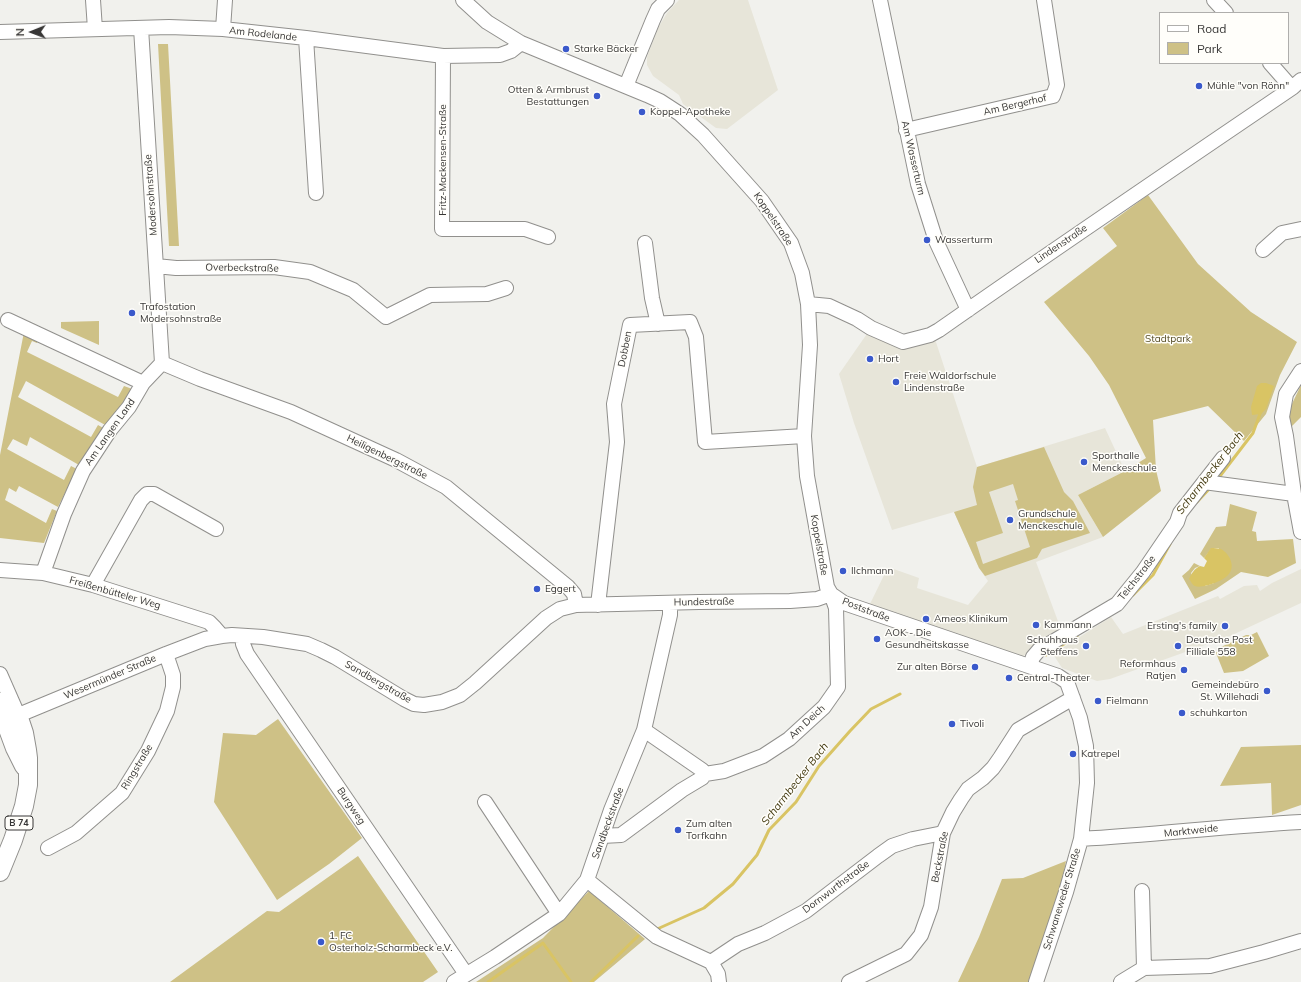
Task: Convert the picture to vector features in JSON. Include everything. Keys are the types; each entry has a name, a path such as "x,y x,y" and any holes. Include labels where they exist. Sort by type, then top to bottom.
{"main road":[{"path":"8,720 7,745 28,771"},
{"path":"8,720 24,733 28,758 28,771"},
{"name":"B 74","path":"0,872 13,840 24,806 28,785 28,771"}],"street":[{"path":"93,0 94,29"},
{"path":"223,30 225,0"},
{"name":"Koppelstraße","path":"463,0 487,22 520,43 660,101 680,114 703,135 762,201 791,243 802,273 808,304 810,345 804,436 807,476 827,587 831,594"},
{"path":"626,86 658,9 667,0"},
{"name":"Am Wasserturm","path":"880,0 918,184 936,241 968,310"},
{"name":"Am Bergerhof","path":"906,130 1053,96 1057,85 1044,0"},
{"path":"1214,0 1225,12"},
{"name":"Am Rodelande","path":"0,32 169,27 223,30 306,38 443,56 500,55 511,51 520,43"},
{"name":"Modersohnstraße","path":"141,28 162,363"},
{"path":"306,38 316,193"},
{"name":"Fritz-Mackensen-Straße","path":"443,56 442,229 525,229 548,237"},
{"path":"1271,64 1298,85"},
{"name":"Lindenstraße","path":"808,304 829,306 857,319 871,328 903,342 939,330 1147,185 1298,85"},
{"path":"1263,250 1282,233 1301,229"},
{"path":"645,243 652,298 658,324"},
{"name":"Overbeckstraße","path":"156,266 176,268 274,267 310,272 353,290 386,317 430,295 487,294 506,288"},
{"path":"8,320 143,383"},
{"name":"Dobben","path":"598,604 617,442 614,404 630,325 690,322 696,337 705,442 804,436"},
{"name":"Am Langen Land","path":"43,573 64,514 83,471 110,430 129,407 143,383 162,363"},
{"name":"Heiligenbergstraße","path":"162,363 200,379 291,412 396,460 446,487 568,587 574,594 576,605"},
{"path":"1301,371 1286,394 1282,417 1301,532"},
{"name":"Teichstraße","path":"1030,666 1033,657 1039,650 1116,604 1143,572 1177,522 1180,513 1211,483 1222,458"},
{"path":"1211,483 1294,494"},
{"path":"93,586 141,500 147,494 154,494 216,529"},
{"name":"Freißenbütteler Weg","path":"0,570 43,573 93,586 209,622 222,636"},
{"name":"Hundestraße","path":"576,605 790,601 817,599 831,594"},
{"name":"Poststraße","path":"831,594 850,606 1058,676 1067,682 1074,698"},
{"name":"Am Deich","path":"602,836 621,835 706,774 724,771 763,756 789,739 824,707 838,687 836,608 831,594"},
{"name":"Sandbeckstraße","path":"460,978 495,958 559,914 587,880 611,810 644,730 670,615 670,603"},
{"name":"Sandbergstraße","path":"222,636 242,636 307,644 335,657 404,699 414,704 424,705 442,702 460,695 546,618 560,609 576,605"},
{"name":"Wesermünder Straße","path":"8,720 166,654 205,640 222,636"},
{"name":"Burgweg","path":"242,636 247,654 460,978"},
{"name":"Ringstraße","path":"48,848 76,833 122,793 148,751 167,711 173,687 173,675 166,654"},
{"path":"0,674 8,720"},
{"name":"Beckstraße","path":"849,982 906,954 921,935 931,907 943,833 961,799 968,789 983,778 993,768 1018,730 1074,698"},
{"name":"Schwaneweder Straße","path":"1036,982 1066,892 1081,839 1087,783 1086,746 1074,698"},
{"path":"0,700 8,720"},
{"path":"644,730 706,774"},
{"path":"485,802 559,914"},
{"name":"Marktweide","path":"1081,839 1138,836 1238,826 1301,822"},
{"name":"Dornwurthstraße","path":"711,962 738,944 765,933 806,911 892,846 913,839 943,833"},
{"path":"587,880 657,937 711,962 718,974 719,982"},
{"path":"1142,891 1144,968"},
{"path":"1121,982 1144,968 1210,966 1301,941"}],"shaded area":[{"path":"679,0 748,0 778,90 727,129 716,128 683,104 679,95 653,76 647,65 647,57 658,28 667,13"},
{"path":"871,328 903,342 933,333 977,467 1105,428 1125,471 1078,495 1103,537 1036,562 1062,632 1020,658 869,606 888,567 919,578 917,588 968,605 988,581 979,568 954,512 892,530 854,423 839,374"},
{"path":"1261,383 1274,386 1266,409 1261,414 1252,415 1251,407 1257,386"},
{"path":"1211,548 1217,548 1224,551 1231,561 1232,568 1228,575 1217,582 1198,587 1195,586 1189,579 1196,568 1200,566 1204,567 1207,561 1204,558"},
{"path":"1301,569 1301,603 1230,636 1110,679 1097,681 1062,668 1053,654 1111,617 1123,634 1218,596 1220,599 1244,586 1257,585 1260,591 1272,583"}],"green space":[{"path":"158,44 168,44 179,246 169,246"},
{"name":"Stadtpark","path":"1148,195 1198,264 1251,312 1297,342 1280,375 1266,414 1244,441 1208,406 1153,420 1156,470 1161,491 1103,537 1078,495 1125,471 1146,458 1109,385 1089,356 1044,302 1117,246 1103,228"},
{"path":"99,321 99,345 61,328 61,322"},
{"path":"24,332 39,338 37,343 32,341 27,352 118,397 124,386 135,390 107,426 26,381 18,397 91,437 98,425 105,429 79,465 30,437 27,446 13,439 7,449 64,480 71,466 77,469 58,507 19,486 16,492 9,488 5,500 46,523 52,509 57,511 44,543 0,538 0,455"},
{"path":"1301,385 1301,417 1292,426 1286,419"},
{"path":"1044,447 1064,492 1073,501 1090,533 1042,549 1037,558 985,576 979,568 954,512 977,505 973,487 977,467","holes":["1013,484 1018,500 1015,501 1030,547 983,564 976,542 1003,533 989,492"]},
{"path":"1230,504 1257,512 1252,531 1256,532 1257,541 1293,539 1296,563 1268,577 1241,572 1216,589 1195,599 1182,576 1194,563 1200,566 1195,568 1191,573 1196,586 1205,586 1214,583 1219,548 1212,548 1204,558 1200,554 1216,527 1226,526"},
{"path":"1257,632 1269,656 1243,671 1224,673 1216,653 1221,647 1246,635 1251,635"},
{"path":"278,719 362,838 329,864 277,900 214,802 223,733 256,735"},
{"path":"1301,745 1301,805 1272,815 1271,783 1220,786 1241,747"},
{"name":"1. FC Osterholz-Scharmbeck e.V.","path":"358,856 438,972 423,982 170,982 267,911 279,912"},
{"path":"1066,861 1061,888 1028,982 958,982 979,937 1002,879 1023,878"},
{"path":"589,891 645,939 594,982 476,982 543,938"}],"waterway":[{"name":"Scharmbecker Bach","path":"1217,480 1253,433 1261,411"},
{"name":"Scharmbecker Bach","path":"1197,502 1211,487"},
{"name":"Scharmbecker Bach","path":"1133,595 1153,575 1170,544"},
{"name":"Scharmbecker Bach","path":"1046,655 1077,636"},
{"name":"Scharmbecker Bach","path":"655,930 704,908 733,884 757,855 769,830 796,802 819,766 871,709 900,694"},
{"name":"Scharmbecker Bach","path":"591,982 638,936"},
{"path":"488,982 543,943 571,982"}],"place":[{"name":"Starke Bäcker","path":"566,49"},
{"name":"Mühle \"von Rönn\"","path":"1199,86"},
{"name":"Otten & Armbrust Bestattungen","path":"597,96"},
{"name":"Koppel-Apotheke","path":"642,112"},
{"name":"Wasserturm","path":"927,240"},
{"name":"Trafostation Modersohnstraße","path":"132,313"},
{"name":"Hort","path":"870,359"},
{"name":"Freie Waldorfschule Lindenstraße","path":"896,382"},
{"name":"Sporthalle Menckeschule","path":"1084,462"},
{"name":"Grundschule Menckeschule","path":"1010,520"},
{"name":"Ilchmann","path":"843,571"},
{"name":"Eggert","path":"537,589"},
{"name":"Ameos Klinikum","path":"926,619"},
{"name":"Kammann","path":"1036,625"},
{"name":"Ersting's family","path":"1225,626"},
{"name":"AOK - Die Gesundheitskasse","path":"877,639"},
{"name":"Schuhhaus Steffens","path":"1086,646"},
{"name":"Deutsche Post Filliale 558","path":"1178,646"},
{"name":"Zur alten Börse","path":"975,667"},
{"name":"Reformhaus Ratjen","path":"1184,670"},
{"name":"Central-Theater","path":"1009,678"},
{"name":"Gemeindebüro St. Willehadi","path":"1267,691"},
{"name":"Fielmann","path":"1098,701"},
{"name":"schuhkarton","path":"1182,713"},
{"name":"Tivoli","path":"952,724"},
{"name":"Katrepel","path":"1073,754"},
{"name":"Zum alten Torfkahn","path":"678,830"},
{"name":"1. FC Osterholz-Scharmbeck e.V.","path":"321,942"}]}
